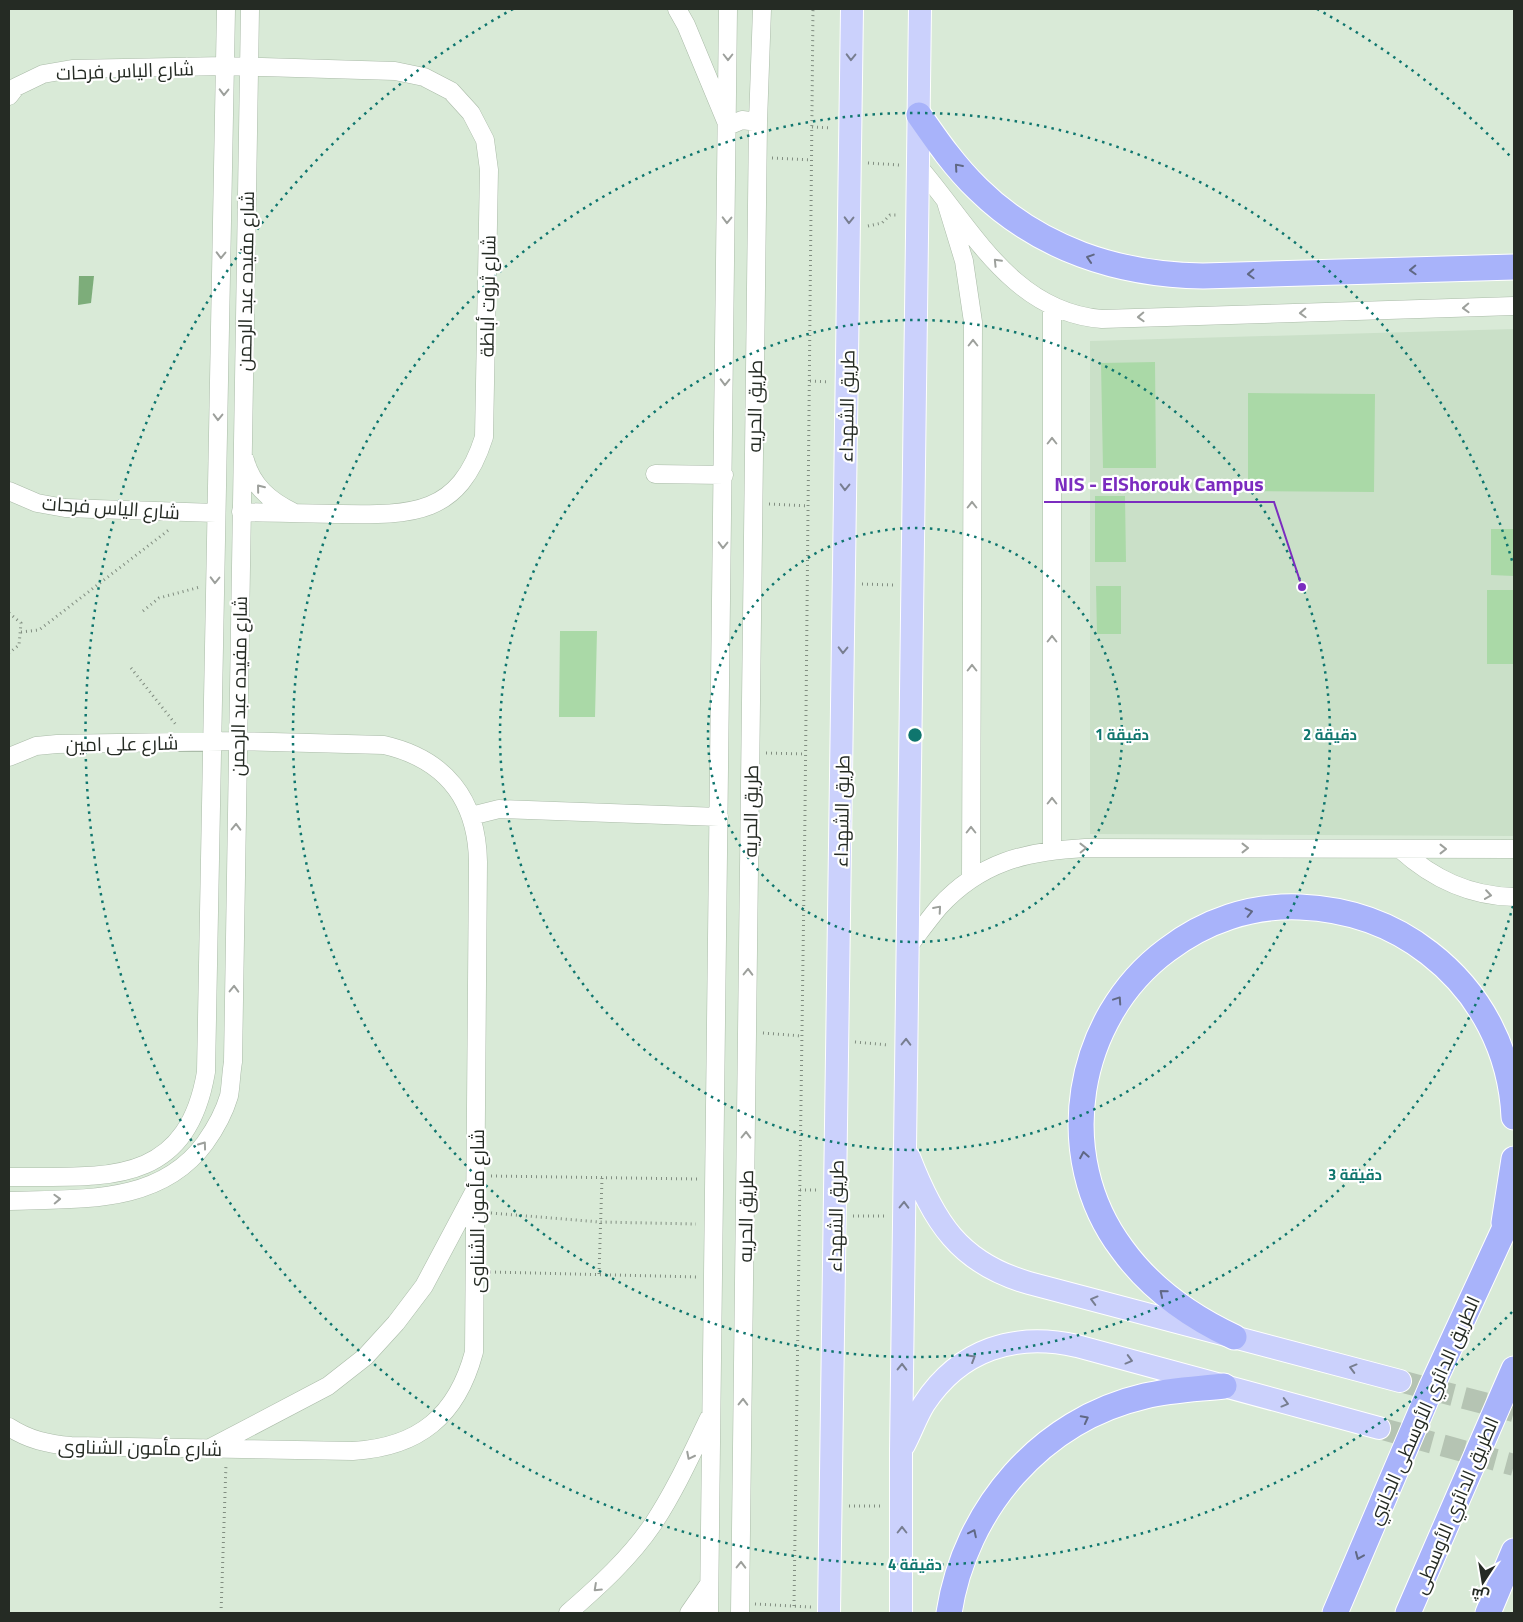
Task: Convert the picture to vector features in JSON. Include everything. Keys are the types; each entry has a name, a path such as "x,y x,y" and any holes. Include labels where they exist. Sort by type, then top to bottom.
{"highway":[{"path":"918,115 956,166 1001,210 1053,243 1111,265 1141,272 1203,276 1514,267"},
{"path":"1234,1337 1182,1309 1139,1271 1120,1248 1105,1223 1094,1197 1086,1169 1081,1119 1087,1070 1094,1046 1116,1002 1148,964 1188,934 1220,920 1252,911 1286,907 1321,908 1354,915 1387,927 1417,944 1444,965 1467,990 1482,1011 1501,1049 1510,1082 1514,1117"},
{"path":"1496,1247 1509,1201 1514,1159"},
{"name":"الطريق الدائري الأوسطى الجانبي","path":"1336,1613 1431,1388 1514,1208"},
{"name":"الطريق الدائري الأوسطى","path":"1408,1613 1514,1369"},
{"path":"949,1613 958,1570 979,1522 1010,1478 1048,1442 1070,1427 1118,1404 1170,1392 1224,1386"},
{"path":"1488,1613 1514,1551"}],"main road":[{"name":"طريق الشهداء","path":"829,1611 852,9"},
{"path":"901,1613 901,1451 920,9"},
{"path":"905,1145 926,1199 941,1226 965,1252 1012,1278 1400,1381"},
{"path":"901,1451 924,1404 946,1378 974,1356 1006,1344 1041,1341 1059,1342 1379,1428"}],"street":[{"name":"شارع مفيده عبد الرحمن","path":"9,1176 118,1174 146,1165 170,1149 189,1127 202,1100 206,1072 214,741 216,513 226,9"},
{"name":"شارع مفيده عبد الرحمن","path":"9,1201 104,1197 137,1191 168,1178 196,1156 216,1128 229,1096 233,1062 250,9"},
{"path":"677,9 686,25 728,126 742,120 758,122"},
{"name":"طريق الحريه","path":"709,1613 724,475 728,9"},
{"name":"طريق الحريه","path":"740,1608 758,122 762,9"},
{"name":"شارع الياس فرحات","path":"9,96 16,88 43,74 72,69 249,67"},
{"name":"شارع ثروت أباظة","path":"241,513 393,514 419,510 442,500 462,483 476,461 484,436 489,170 485,140 471,113 451,91 424,77 395,71 249,67"},
{"path":"918,166 978,241 1013,278 1031,295 1052,307 1076,316 1102,319 1514,306"},
{"path":"946,202 964,261 973,322 971,879"},
{"path":"1052,307 1052,850"},
{"path":"242,448 248,469 259,489 276,504 296,513"},
{"path":"655,474 724,475"},
{"name":"شارع الياس فرحات","path":"9,491 37,503 66,508 216,513"},
{"path":"229,498 241,513 228,528 216,513 229,498"},
{"name":"شارع على امين","path":"9,757 36,746 57,744 237,741"},
{"name":"شارع مأمون الشناوى","path":"9,1427 22,1436 46,1444 218,1449 378,1450 401,1443 423,1432 441,1416 456,1397 467,1376 474,1352 476,1212 478,842 471,816 454,785 440,770 423,758 404,750 384,745 237,741"},
{"path":"471,816 499,809 719,816"},
{"path":"1400,849 1421,867 1445,882 1481,894 1514,897"},
{"path":"908,947 937,909 971,879 1010,859 1052,850 1514,849"},
{"path":"218,1449 328,1386 364,1357 396,1323 424,1286 476,1182"},
{"path":"568,1613 598,1587 627,1557 653,1524 712,1413"},
{"path":"689,1613 710,1584"}],"path":[{"path":"794,1606 806,754 813,9"},
{"path":"758,157 812,160"},
{"path":"850,162 918,166"},
{"path":"849,227 874,226 882,223 890,215 896,215 917,232"},
{"path":"753,503 808,506"},
{"path":"21,632 39,630 192,512"},
{"path":"143,611 159,598 215,583"},
{"path":"844,584 912,586"},
{"path":"9,613 21,623 19,645 9,653"},
{"path":"131,668 190,742"},
{"path":"750,753 806,754"},
{"path":"747,1032 802,1036"},
{"path":"837,1040 906,1046"},
{"path":"599,1274 602,1178"},
{"path":"476,1182 602,1178 715,1179"},
{"path":"476,1212 600,1222 715,1224"},
{"path":"835,1217 904,1216"},
{"path":"475,1272 714,1277"},
{"path":"218,1449 221,1613"},
{"path":"831,1506 902,1506"},
{"path":"740,1608 794,1606 829,1611"}],"shaded area":[{"path":"79,276 94,276 91,303 78,305"},
{"path":"1514,329 1514,836 1090,834 1090,341"},
{"path":"1155,362 1156,468 1103,468 1101,363"},
{"path":"1248,393 1375,394 1374,492 1248,491"},
{"path":"1095,496 1125,496 1126,562 1095,562"},
{"path":"1491,529 1514,529 1514,576 1491,575"},
{"path":"1096,586 1121,586 1121,634 1097,634"},
{"path":"1487,590 1514,590 1514,664 1487,664"},
{"path":"560,631 597,631 595,717 559,717"}],"tunnel":[{"path":"1400,1381 1514,1411"},
{"path":"1379,1428 1514,1465"}],"place":[{"name":"NIS - ElShorouk Campus","path":"1302,587"}]}
